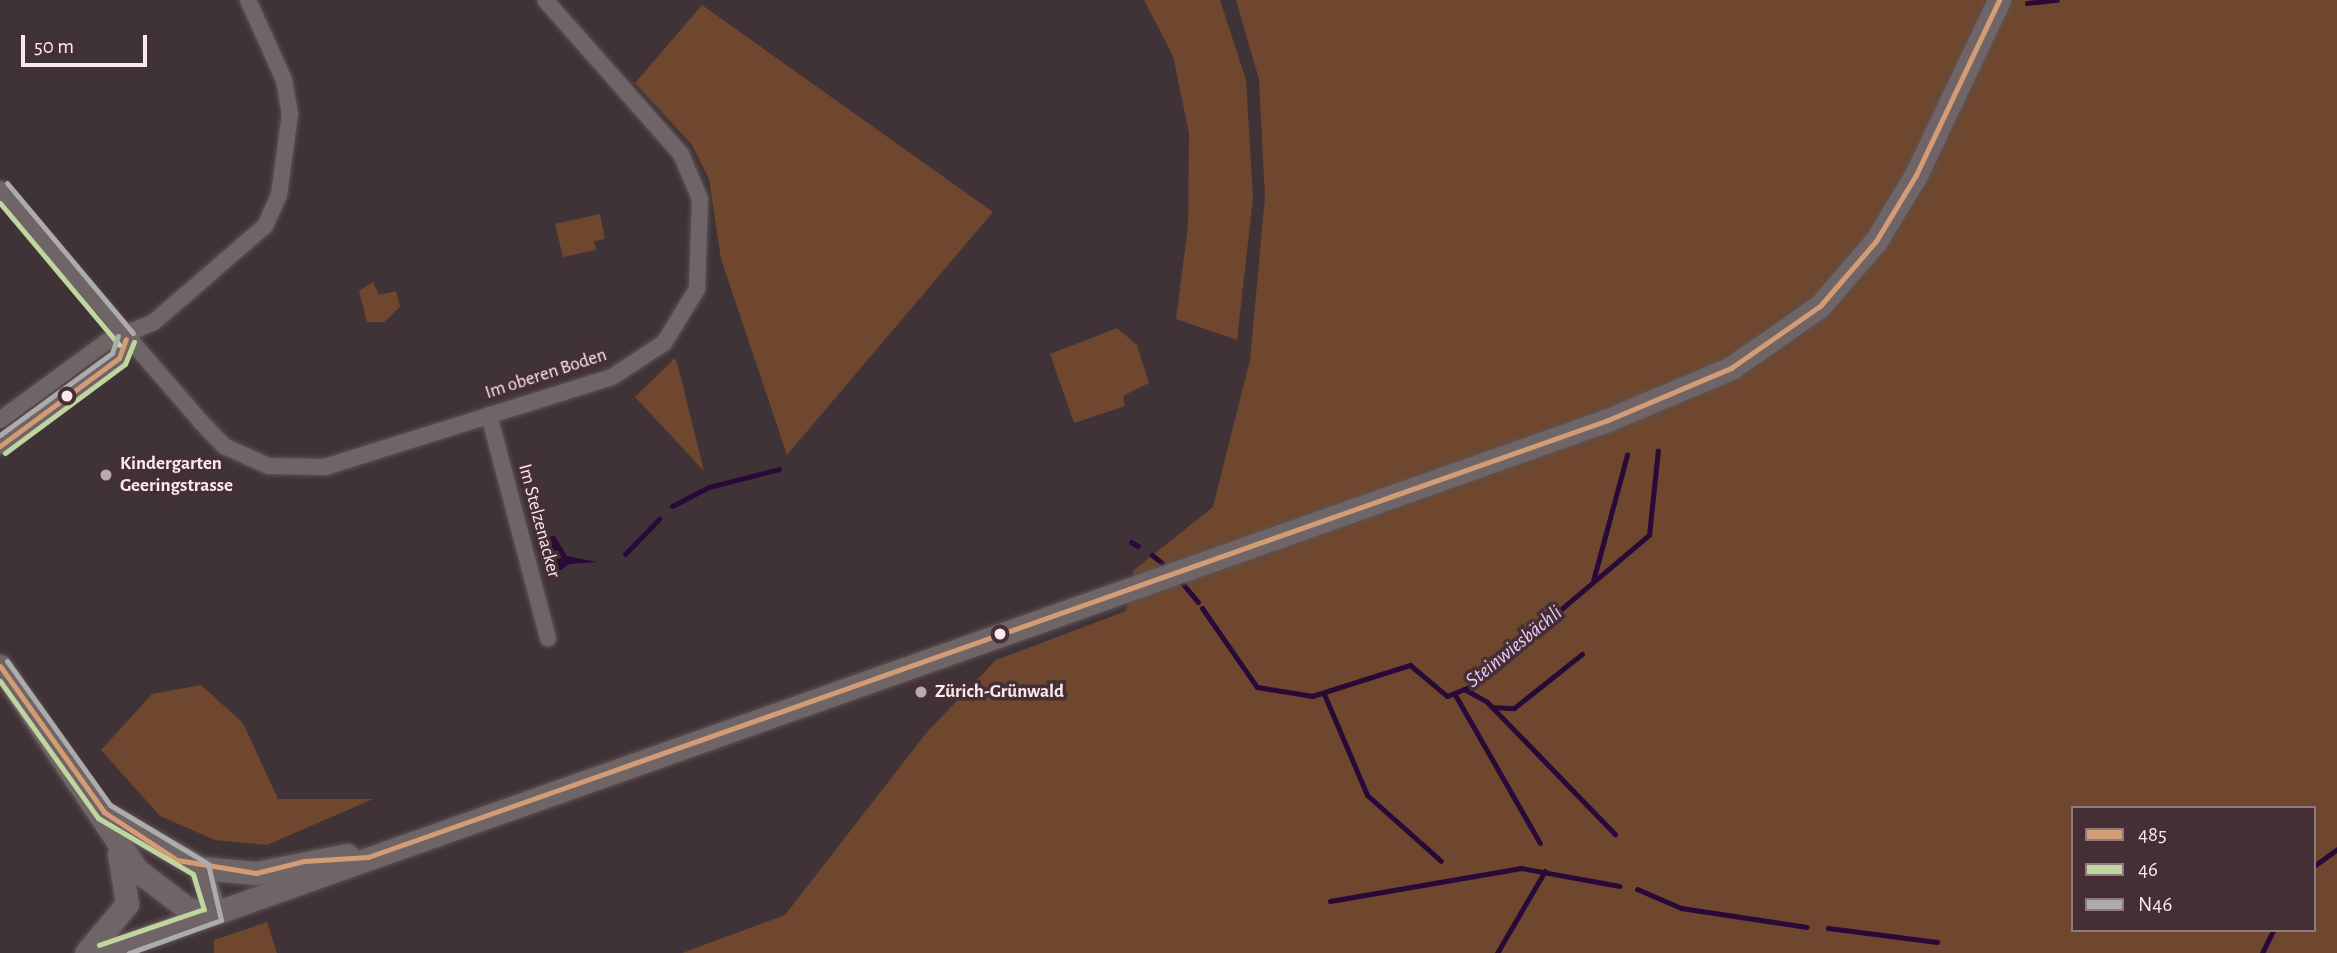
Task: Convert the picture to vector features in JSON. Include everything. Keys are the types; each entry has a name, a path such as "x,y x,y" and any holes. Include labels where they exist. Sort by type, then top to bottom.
{"main road":[{"path":"102,953 1608,420 1731,368 1821,306 1876,241 1916,175 1999,0"},
{"path":"0,667 104,812 138,871 188,909 215,914"},
{"path":"104,812 200,868 256,873 304,861 368,857"},
{"path":"86,953 123,915 129,891 104,812"},
{"path":"200,868 215,914"}],"street":[{"path":"0,420 106,342 126,339 231,261 265,226 279,195 290,114 284,80 248,0"},
{"name":"Im oberen Boden","path":"0,189 126,339 225,446 268,466 325,467 612,377 664,343 697,289 703,253 701,199 681,154 545,0"},
{"path":"0,446 119,358 126,339"},
{"name":"Im Stelzenacker","path":"489,415 548,638"}],"shaded area":[{"path":"1144,0 1220,0 1246,80 1253,198 1237,340 1176,319 1188,226 1189,133 1173,56"},
{"path":"1236,0 2337,0 2337,953 682,953 785,915 927,732 996,660 1126,611 1134,570 1213,507 1250,360 1265,197 1259,79"},
{"path":"702,5 993,212 787,455 721,259 709,179 692,145 635,83"},
{"path":"600,214 605,239 594,241 596,250 563,257 555,224"},
{"path":"373,282 379,295 396,291 400,307 384,322 367,322 359,291"},
{"path":"1117,328 1137,345 1149,383 1123,396 1125,406 1074,423 1050,354"},
{"path":"675,358 679,370 704,471 635,397"},
{"path":"555,536 567,556 597,562 569,564 558,572 549,537"},
{"path":"201,685 243,723 278,799 373,799 267,845 215,840 160,816 101,750 152,694"},
{"path":"267,922 277,953 214,953 214,940"}],"waterway":[{"path":"2027,3 2057,0"},
{"name":"Steinwiesbächli","path":"1202,608 1257,687 1312,696 1410,665 1447,696 1469,687 1649,535 1658,450"},
{"path":"1593,581 1627,455"},
{"name":"Steinwiesbächli","path":"672,506 709,487 779,469"},
{"name":"Steinwiesbächli","path":"625,554 659,519"},
{"path":"1131,542 1138,546"},
{"path":"1152,555 1162,563"},
{"path":"1182,583 1198,602"},
{"path":"1492,707 1514,708 1582,654"},
{"path":"1464,689 1487,702 1615,834"},
{"path":"1454,693 1540,843"},
{"path":"1324,694 1367,795 1441,861"},
{"path":"2316,865 2337,849"},
{"path":"1330,901 1521,868 1619,886"},
{"path":"1497,953 1545,871"},
{"path":"1637,889 1681,908 1807,927"},
{"path":"1828,928 1937,942"},
{"path":"2262,953 2272,932"}],"transit line":[{"name":"485","path":"0,666 104,812 177,860 256,873 304,861 368,857 1608,420 1731,368 1820,306 1876,241 1916,175 1999,0"},
{"name":"N46","path":"7,183 133,333"},
{"name":"46","path":"0,203 119,345"},
{"name":"N46","path":"0,435 112,353 118,336"},
{"name":"485","path":"0,446 119,358 126,339"},
{"name":"46","path":"5,453 125,364 134,342"},
{"name":"N46","path":"7,661 110,805 208,864 221,920 129,953"},
{"name":"46","path":"0,681 98,818 193,874 204,909 99,945"}],"place":[{"name":"Kindergarten Geeringstrasse","path":"106,475"},
{"name":"Zürich-Grünwald","path":"921,692"}]}
